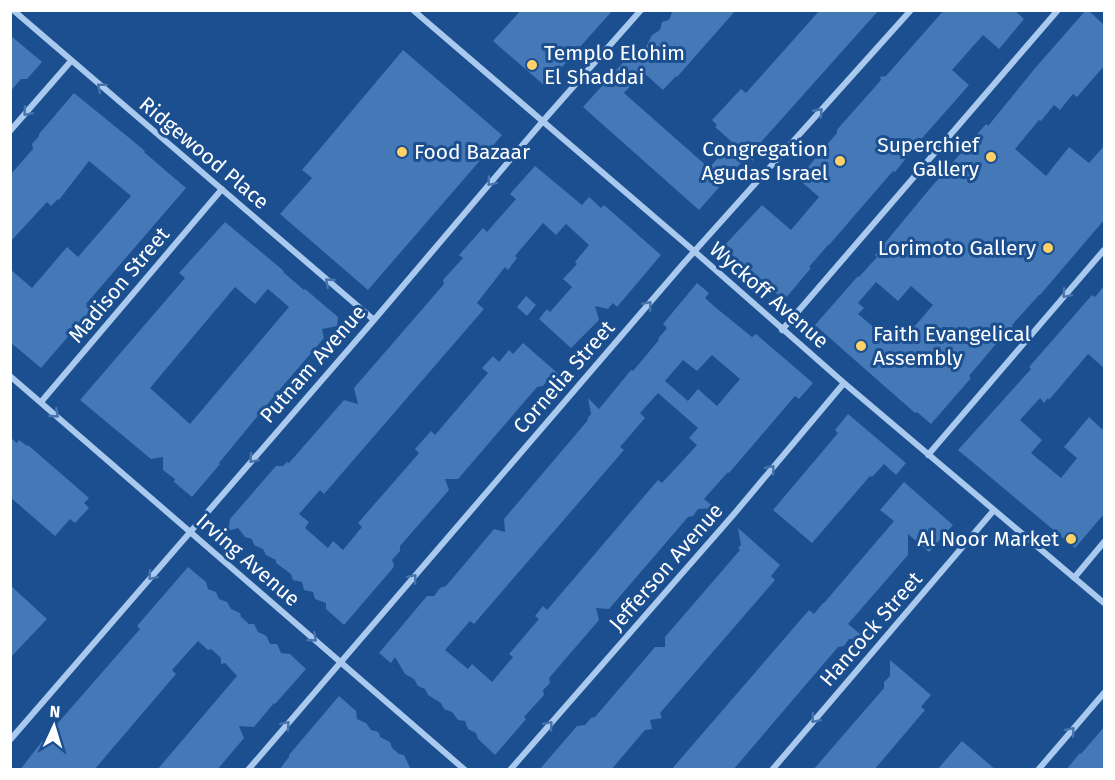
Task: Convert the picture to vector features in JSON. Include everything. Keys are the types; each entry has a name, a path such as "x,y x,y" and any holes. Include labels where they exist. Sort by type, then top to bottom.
{"street":[{"name":"Ridgewood Place","path":"13,10 374,320"},
{"name":"Wyckoff Avenue","path":"413,10 694,251 782,330 1104,603"},
{"name":"Putnam Avenue","path":"10,740 641,10"},
{"name":"Cornelia Street","path":"248,770 694,251 910,10"},
{"path":"782,330 1058,10"},
{"path":"10,131 71,61"},
{"name":"Madison Street","path":"41,402 222,189"},
{"path":"928,455 1104,250"},
{"name":"Irving Avenue","path":"10,376 465,770"},
{"name":"Jefferson Avenue","path":"510,770 734,514 844,383"},
{"name":"Hancock Street","path":"772,770 994,510"},
{"path":"1074,578 1104,542"},
{"path":"1038,770 1104,693"}],"building":[{"path":"521,10 613,10 545,86 493,41"},
{"path":"673,10 736,10 663,90 643,72 624,93 709,168 732,142 715,127 717,125 712,120 741,89 746,93 820,10 879,10 754,150 753,161 747,156 699,210 583,107 629,56 641,51 643,53 652,35 660,30 662,22 669,20"},
{"path":"944,10 1014,10 1024,19 999,49 983,35 952,70 969,85 895,172 893,171 809,267 811,268 784,300 723,247 762,205 791,230 819,197 797,178 881,80 880,77 886,76"},
{"path":"1086,10 1104,25 1104,66 1077,97 1073,94 1060,110 1054,105 1015,149 1046,176 1069,147 1089,163 1104,146 1104,220 1012,325 1003,339 1001,338 969,376 971,378 931,424 917,412 915,413 815,325 877,257 875,255 927,192 986,124 988,126","holes":["876,282 898,301 911,286 933,305 901,342 888,331 884,336 858,314 864,308 858,303"]},
{"path":"10,35 42,62 27,79 21,79 10,92"},
{"name":"Food Bazaar","path":"403,50 502,135 368,290 280,214 312,178 302,170"},
{"path":"74,93 186,188 86,304 91,310 41,368 10,342 10,269 32,288 67,247 78,257 131,196 89,161 59,200 51,206 47,202 10,242 10,175 33,149 32,144 39,134"},
{"path":"535,166 582,205 589,197 601,208 604,205 661,255 617,307 613,303 608,309 595,306 599,320 571,348 539,319 547,309 550,312 572,287 563,279 577,264 575,262 589,245 566,224 556,235 543,223 515,256 517,258 508,270 505,267 477,303 484,309 324,494 320,490 299,514 309,522 305,528 328,548 333,541 343,550 362,527 358,523 419,453 415,449 431,431 435,435 488,373 482,368 493,356 499,362 509,350 513,354 523,343 562,377 548,380 543,386 537,387 458,479 445,479 449,490 400,546 400,551 392,560 393,568 344,625 326,609 326,603 315,599 313,592 304,590 302,582 293,580 291,574 276,563 276,560 254,545 252,539 245,537 238,528 228,531 230,519 276,466 289,463 344,400 358,404 354,388 444,284 443,280 463,258 459,255 483,228 487,232 516,199 510,194"},
{"path":"225,222 338,317 337,326 322,329 324,338 192,497 163,470 163,457 151,459 80,400 185,278 179,273","holes":["235,287 255,304 268,289 289,307 190,424 150,388"]},
{"path":"697,283 709,293 705,298 715,307 752,337 756,334 813,383 799,399 795,396 704,499 715,508 698,509 693,516 688,517 609,609 596,608 599,620 549,678 550,683 543,690 544,695 495,755 478,739 476,733 468,729 465,721 458,720 452,712 444,709 441,703 428,695 425,689 418,686 414,679 405,674 395,657 391,663 379,653 427,596 434,596 440,588 446,586 494,529 505,532 504,519 588,420 591,414 588,398 599,409 659,340 667,328 663,324","holes":["712,355 740,379 717,406 698,389 688,401 665,381 683,360 697,371","658,393 698,428 689,438 697,445 662,483 658,480 547,610 543,606 535,616 539,619 509,654 513,657 492,682 472,664 468,669 445,650 470,621 474,624 624,450 620,447 645,418 640,413"]},
{"path":"1104,286 1104,368 1088,354 1049,400 1048,398 1044,403 1040,398 1020,420 1042,440 1031,453 1061,478 1077,458 1064,447 1089,417 1104,431 1104,514 1075,548 958,450 1031,369 1029,367 1092,295 1095,297"},
{"path":"526,296 536,305 527,316 517,307"},
{"path":"848,414 906,463 896,475 884,464 872,477 870,476 812,543 773,510 838,433 835,430"},
{"path":"10,437 17,443 19,440 28,445 89,498 84,503 89,508 75,523 70,519 55,536 10,497"},
{"path":"904,482 953,525 929,552 908,534 908,555 848,624 865,638 849,639 844,646 838,647 733,770 671,770 809,610 814,614 894,521 880,510"},
{"path":"738,528 780,565 771,576 775,580 660,713 662,718 650,720 652,729 645,730 611,770 539,770 577,726 585,725 595,717 655,647 665,647 665,637 740,550 738,548 741,545"},
{"path":"188,567 206,582 208,589 216,592 219,599 227,602 231,609 240,613 249,624 254,624 258,632 267,637 270,644 277,644 281,653 290,654 306,669 254,727 239,726 244,738 217,770 157,770 237,676 225,663 221,664 221,658 211,649 208,650 198,641 172,670 176,674 94,770 20,770 43,740 140,629 137,626"},
{"path":"10,585 47,619 10,658"},
{"path":"890,660 931,695 921,707 925,710 874,770 813,770 884,688 884,682 890,676"},
{"path":"339,696 356,711 357,719 366,723 371,730 376,731 380,737 390,742 392,748 399,754 404,755 411,770 279,770"},
{"path":"1104,727 1104,770 1066,770 1080,753"},
{"path":"962,741 996,770 937,770"}],"place":[{"name":"Templo Elohim El Shaddai","path":"532,65"},
{"name":"Food Bazaar","path":"402,152"},
{"name":"Superchief Gallery","path":"991,157"},
{"name":"Congregation Agudas Israel","path":"840,161"},
{"name":"Lorimoto Gallery","path":"1048,248"},
{"name":"Faith Evangelical Assembly","path":"861,346"},
{"name":"Al Noor Market","path":"1071,539"}]}
